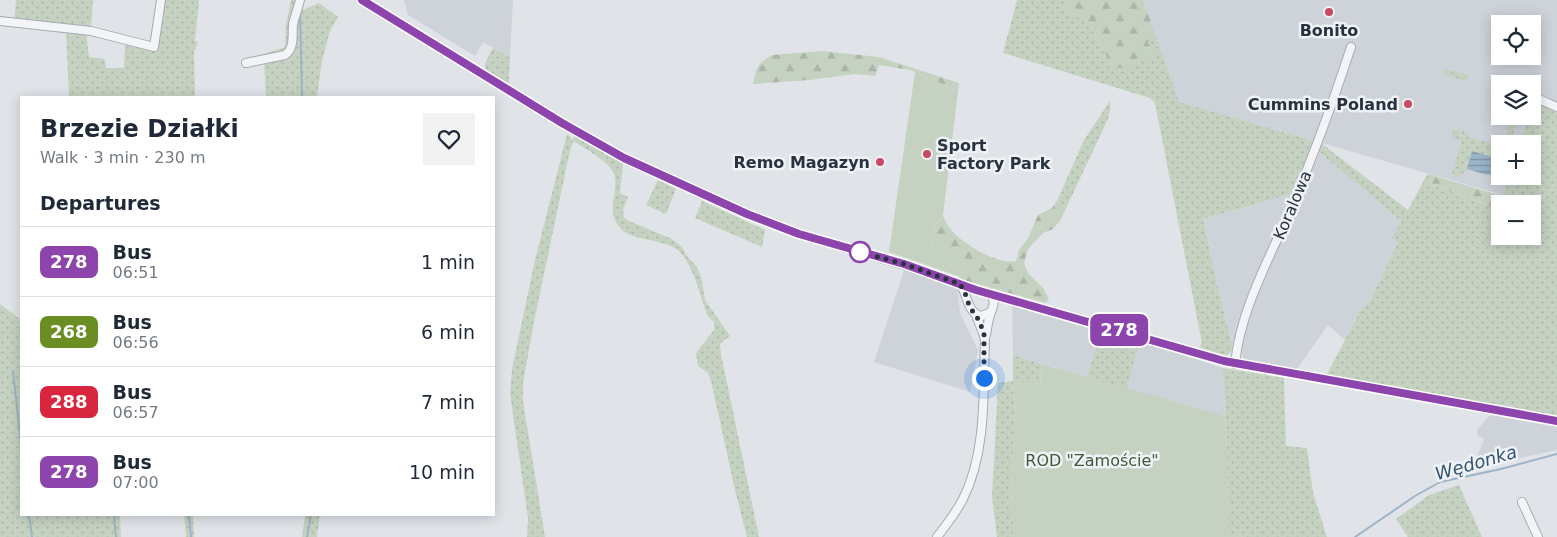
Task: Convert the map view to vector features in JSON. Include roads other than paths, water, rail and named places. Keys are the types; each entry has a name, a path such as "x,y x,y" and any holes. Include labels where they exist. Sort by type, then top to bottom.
{"street":[{"path":"0,21 91,31 154,47 161,0"},
{"path":"246,63 285,55 289,52 292,46 293,23 300,0"},
{"path":"362,0 567,126 624,158 779,226 819,240 904,264 1010,300 1235,364 1557,422"},
{"name":"Koralowa","path":"1235,364 1241,328 1304,177 1351,47"},
{"path":"1541,100 1557,107"},
{"path":"937,537 959,506 971,481 983,416 984,332 976,315 970,308 960,284"},
{"path":"969,303 974,294 986,292 994,298 985,340"},
{"path":"976,315 985,316 1000,303 1010,300"},
{"path":"1522,502 1538,537"}],"water":[{"path":"1472,151 1491,156 1491,175 1467,169"}],"waterway":[{"path":"300,12 302,96"},
{"path":"13,371 20,435"},
{"name":"Wędonka","path":"1355,537 1415,496 1440,482 1501,469 1557,454"},
{"path":"29,516 32,537"},
{"path":"114,516 116,537"},
{"path":"189,516 191,537"},
{"path":"307,537 311,516"}],"place":[{"name":"Bonito","path":"1329,12"},
{"name":"Cummins Poland","path":"1408,104"},
{"name":"Sport Factory Park","path":"927,154"},
{"name":"Remo Magazyn","path":"880,162"}],"park label":[{"name":"ROD \"Zamoście\"","path":"1092,460"}]}
